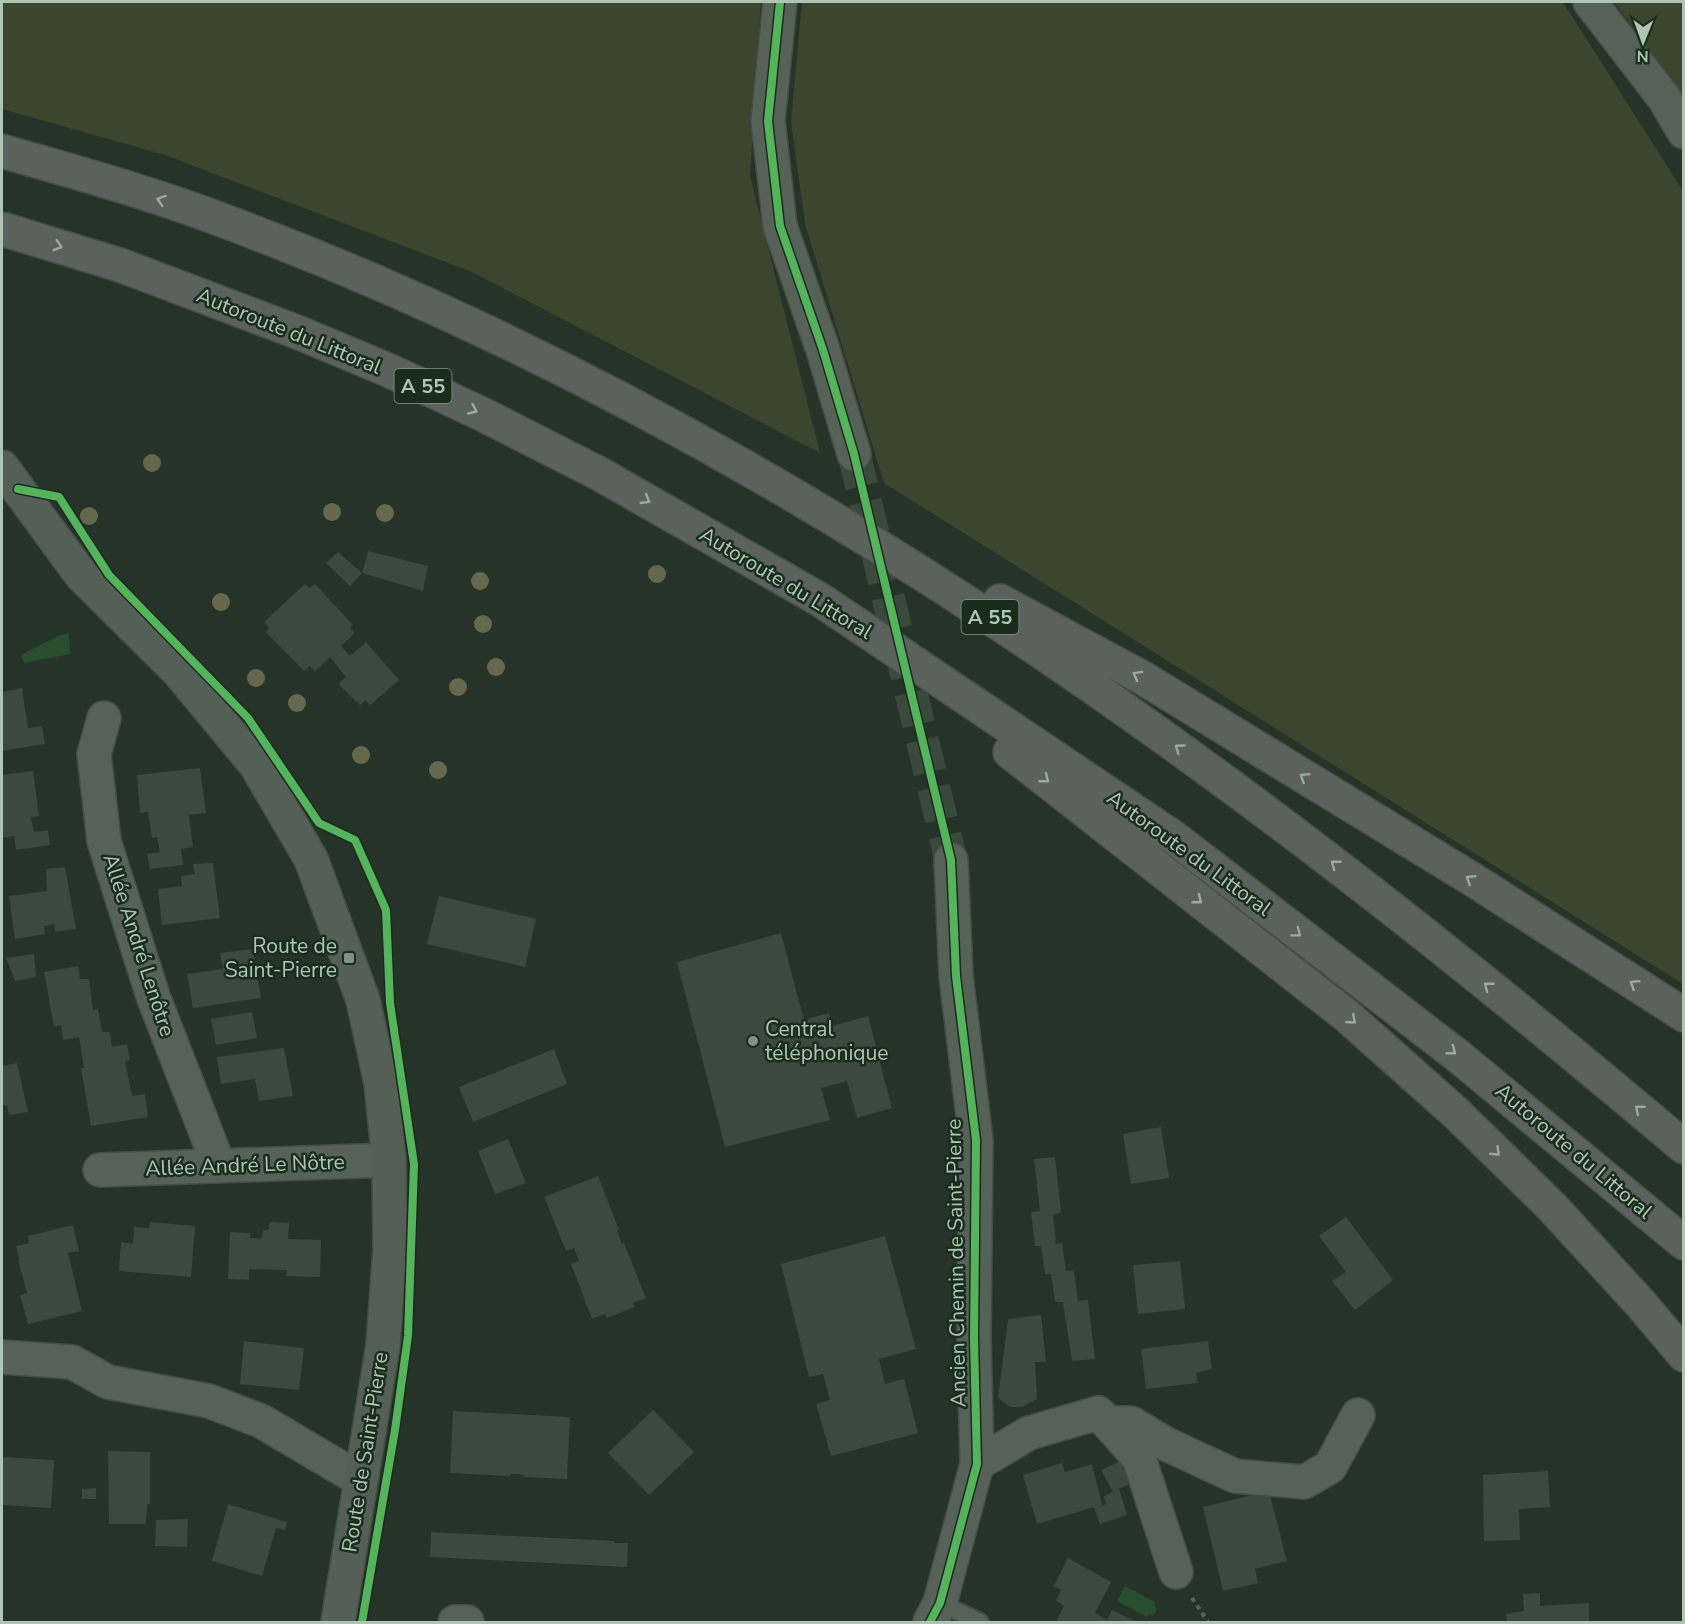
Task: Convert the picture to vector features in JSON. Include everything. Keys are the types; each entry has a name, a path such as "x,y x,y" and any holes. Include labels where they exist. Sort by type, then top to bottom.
{"highway":[{"name":"A 55","path":"2,151 90,176 217,218 399,291 520,346 692,435 858,532 1014,632 1167,739 1322,854 1563,1045 1683,1147"},
{"name":"Autoroute du Littoral","path":"2,229 120,265 297,332 388,370 484,415 598,473 819,599 1173,837 1458,1056 1683,1243"},
{"path":"692,435 1143,678 1475,881 1683,1015"},
{"path":"819,599 1347,1016 1456,1113 1552,1207 1641,1304 1683,1355"}],"main road":[{"name":"Route de Saint-Pierre","path":"2,466 82,576 179,672 256,765 311,859 363,1000 381,1083 389,1160 390,1249 383,1345 338,1623"}],"street":[{"path":"780,2 768,121 780,225 823,350 854,454"},
{"path":"1590,2 1664,98 1683,132"},
{"name":"Allée André Lenôtre","path":"104,718 94,754 104,841 153,996 219,1166"},
{"name":"Ancien Chemin de Saint-Pierre","path":"935,1613 977,1464 974,1339 976,1140 956,976 951,860"},
{"name":"Allée André Le Nôtre","path":"100,1170 389,1160"},
{"path":"2,1357 72,1362 108,1382 209,1401 261,1421 361,1480"},
{"path":"977,1464 1029,1433 1098,1413 1139,1458 1176,1572"},
{"path":"1108,1423 1131,1423 1164,1443 1235,1476 1304,1482 1330,1467 1358,1415"},
{"path":"455,1623 467,1623"}],"lane":[{"path":"935,1613 980,1623"}],"shaded area":[{"path":"2,2 761,2 750,176 820,453 472,272 165,155 2,109"},
{"path":"802,2 1563,2 1683,191 1683,984 884,483 805,224 791,121"},
{"path":"1614,2 1683,2 1683,110 1632,26"},
{"path":"69,633 70,654 24,663 21,655 58,636"},
{"path":"1125,1586 1155,1602 1157,1609 1153,1616 1149,1614 1147,1617 1117,1601"}],"building":[{"path":"368,551 428,566 423,591 362,573"},
{"path":"338,552 362,573 350,586 326,563"},
{"path":"305,584 310,588 315,584 353,625 350,628 355,633 341,646 350,656 366,642 399,680 370,705 366,700 360,705 338,684 346,677 330,657 315,671 310,666 304,671 266,632 269,628 264,622"},
{"path":"22,688 28,728 42,726 45,744 2,751 2,692"},
{"path":"200,768 206,813 189,815 193,847 181,849 183,865 150,869 147,854 160,852 157,837 152,838 148,812 140,813 137,775"},
{"path":"33,771 39,816 31,817 34,832 48,830 50,845 16,850 14,836 2,838 2,775"},
{"path":"213,863 220,918 162,925 158,889 182,886 181,876 195,874 193,864"},
{"path":"65,867 76,929 55,932 54,924 44,926 45,934 15,939 9,896 47,891 46,869"},
{"path":"439,896 536,919 525,967 427,944"},
{"name":"Central téléphonique","path":"781,933 804,1020 829,1013 832,1026 868,1016 892,1108 857,1118 847,1081 821,1088 830,1120 725,1147 677,962"},
{"path":"253,949 261,998 193,1008 187,974 223,969 220,953"},
{"path":"34,954 36,977 15,981 6,958"},
{"path":"78,966 80,979 89,979 93,1010 98,1009 102,1032 110,1032 112,1047 127,1044 130,1060 125,1061 132,1096 145,1094 148,1117 91,1126 81,1068 84,1068 79,1037 63,1040 61,1025 54,1027 44,972"},
{"path":"252,1012 257,1038 216,1045 211,1019"},
{"path":"284,1048 293,1096 259,1101 255,1079 221,1084 217,1057"},
{"path":"554,1049 567,1084 473,1122 459,1087"},
{"path":"17,1063 28,1112 9,1115 7,1105 2,1106 2,1066"},
{"path":"1161,1127 1169,1178 1131,1184 1123,1134"},
{"path":"508,1139 526,1183 495,1194 478,1151"},
{"path":"1055,1157 1061,1212 1053,1215 1056,1244 1062,1243 1066,1271 1074,1271 1078,1301 1088,1300 1095,1359 1072,1361 1063,1302 1055,1302 1051,1274 1045,1274 1041,1246 1035,1246 1031,1212 1040,1211 1034,1159"},
{"path":"598,1176 619,1230 617,1231 622,1244 624,1243 646,1298 633,1303 635,1307 607,1318 605,1314 592,1319 571,1264 579,1261 574,1248 566,1251 544,1197"},
{"path":"1346,1217 1393,1280 1355,1310 1332,1281 1346,1272 1319,1236"},
{"path":"150,1222 195,1226 191,1277 119,1271 121,1242 133,1244 134,1227 149,1228"},
{"path":"269,1222 289,1223 288,1239 321,1240 320,1277 286,1276 287,1270 249,1269 249,1280 228,1279 230,1232 250,1233 250,1238 261,1239 263,1231 269,1229"},
{"path":"73,1225 79,1251 68,1253 82,1311 28,1324 20,1295 27,1293 16,1246 29,1243 28,1236"},
{"path":"885,1236 916,1349 879,1359 885,1384 904,1379 918,1433 831,1456 816,1404 830,1400 823,1374 809,1377 781,1264"},
{"path":"1180,1261 1185,1309 1138,1314 1133,1265"},
{"path":"1041,1315 1046,1362 1035,1362 1037,1399 1022,1407 1010,1407 998,1398 1008,1319"},
{"path":"244,1341 304,1348 299,1390 240,1384"},
{"path":"1208,1341 1212,1369 1196,1373 1198,1383 1146,1389 1141,1349"},
{"path":"653,1410 694,1452 649,1495 608,1453"},
{"path":"453,1411 570,1417 567,1479 524,1477 524,1475 517,1474 510,1474 510,1476 450,1473"},
{"path":"108,1451 150,1452 150,1504 147,1504 146,1524 109,1524"},
{"path":"2,1457 54,1460 51,1508 2,1505"},
{"path":"1122,1460 1135,1481 1119,1489 1127,1515 1100,1524 1094,1507 1037,1524 1023,1475 1062,1463 1065,1472 1092,1464 1102,1505 1106,1504 1104,1496 1113,1492 1101,1470"},
{"path":"1548,1471 1550,1507 1519,1509 1520,1540 1484,1541 1483,1475"},
{"path":"96,1488 96,1499 82,1499 82,1489"},
{"path":"1269,1491 1287,1561 1255,1569 1258,1583 1223,1591 1203,1507"},
{"path":"228,1504 287,1522 285,1530 276,1528 262,1576 212,1561"},
{"path":"188,1519 187,1547 155,1546 156,1520"},
{"path":"431,1532 628,1543 627,1567 430,1557"},
{"path":"1068,1558 1111,1582 1095,1613 1107,1620 1112,1610 1137,1622 1056,1622 1064,1606 1056,1601 1061,1590 1054,1586"},
{"path":"1540,1593 1540,1606 1589,1603 1589,1622 1507,1622 1506,1614 1524,1611 1523,1594"}],"tunnel":[{"path":"854,454 951,860"}],"cycle path":[{"path":"780,2 768,121 780,226 823,350 854,454 951,860 956,976 976,1140 974,1339 977,1464 940,1603 930,1622"},
{"path":"18,489 59,497 109,575 248,718 319,823 355,840 386,910 390,1003 414,1164 408,1336 395,1430 362,1622"}],"place":[{"name":"Route de Saint-Pierre","path":"349,958"},
{"name":"Central téléphonique","path":"753,1041"}]}
